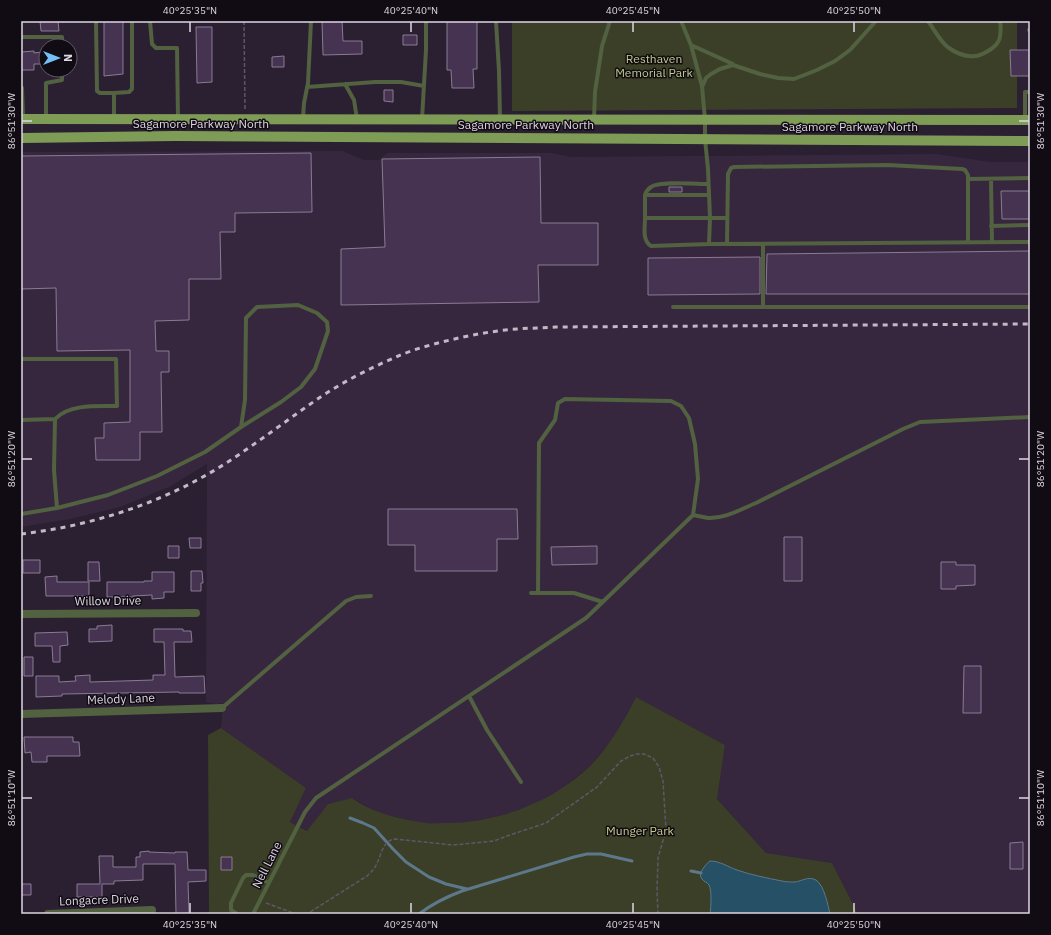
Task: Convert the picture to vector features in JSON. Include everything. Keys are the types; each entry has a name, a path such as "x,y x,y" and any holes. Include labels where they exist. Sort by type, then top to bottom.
{"main road":[{"name":"Sagamore Parkway North","path":"22,119 1028,120"},
{"name":"Sagamore Parkway North","path":"21,138 190,136 1030,141"}],"street":[{"name":"Willow Drive","path":"21,614 196,613"},
{"name":"Melody Lane","path":"21,714 222,708"},
{"name":"Longacre Drive","path":"48,914 152,910"}],"lane":[{"path":"96,21 97,91 100,93 129,92 132,89 132,21"},
{"path":"150,21 152,44 156,48 177,48 178,119"},
{"path":"303,119 307,87 311,21"},
{"path":"422,119 426,21"},
{"path":"496,21 500,71 500,120"},
{"path":"594,120 595,92 602,46 610,21"},
{"path":"681,21 691,45 702,86 710,218 709,244"},
{"path":"691,45 733,64 760,74 778,78 794,79 835,62 850,50 876,21"},
{"path":"928,21 947,47 960,54 975,56 988,51 998,42 1001,26 1000,21"},
{"path":"21,37 62,38"},
{"path":"702,86 706,78 711,74 733,64"},
{"path":"46,119 46,83 62,80 62,78"},
{"path":"307,87 375,82 401,82 424,86"},
{"path":"345,84 354,100 357,119"},
{"path":"21,87 22,119"},
{"path":"1028,120 1025,92 1030,92"},
{"path":"114,93 114,119"},
{"path":"727,244 728,174 731,168 888,165 962,169 967,172 968,242"},
{"path":"968,179 1030,178"},
{"path":"992,179 992,242"},
{"path":"708,184 658,184 651,187 645,195 645,239 648,244 651,246 709,244 1030,242"},
{"path":"645,195 709,196"},
{"path":"645,218 727,218"},
{"path":"992,226 1030,225"},
{"path":"763,244 763,307"},
{"path":"21,514 58,508 108,495 157,476 205,452 281,402 301,387 315,369 328,331 327,322 317,313 298,305 257,307 246,318 245,400 241,427"},
{"path":"673,307 1030,307"},
{"path":"21,358 116,359 117,406 88,406 68,410 55,419 21,420"},
{"path":"538,592 540,443 555,420 558,403 565,400 671,401 681,406 689,418 695,444 698,478 693,515 710,518 722,516 756,503 903,429 920,422 1030,417"},
{"path":"55,419 54,470 58,508"},
{"name":"Nell Lane","path":"253,914 305,812 316,798 586,618 693,515"},
{"path":"531,593 574,593 603,602"},
{"path":"222,708 346,601 356,597 371,596"},
{"path":"470,696 486,730 521,782"},
{"path":"237,914 231,910 231,903 243,878 246,875 253,875 269,883"}],"path":[{"path":"244,21 244,109"},
{"path":"306,914 367,876 377,864 388,841 395,839 453,845 494,841 546,823 597,787 621,762 630,756 637,754 644,754 653,758 664,781 666,830 658,858 658,914"},
{"path":"260,900 296,914"}],"shaded area":[{"path":"342,151 364,160 379,160 387,153 552,153 571,157 937,154 990,162 1030,162 1030,914 858,914 832,863 766,853 717,799 725,745 636,697 611,741 591,765 563,788 530,806 494,818 459,823 421,823 377,812 352,798 328,804 308,831 290,822 306,788 221,728 222,703 216,704 206,702 207,464 169,487 120,507 70,519 21,527 21,152"}],"green space":[{"name":"Resthaven Memorial Park","path":"512,21 1017,21 1017,108 512,111"},
{"name":"Munger Park","path":"636,697 725,745 717,799 766,853 832,863 858,914 209,914 208,735 221,728 306,788 290,822 307,831 328,804 352,798 375,811 404,819 423,823 461,822 482,820 522,809 559,790 576,778 591,765 610,741"}],"water":[{"path":"710,861 721,863 734,869 759,876 784,881 795,882 810,878 816,880 821,886 830,914 710,914 711,891 708,884 702,879 701,872"}],"building":[{"path":"40,21 58,21 59,31 41,31"},
{"path":"104,21 123,21 123,74 104,76"},
{"path":"322,21 342,21 343,41 362,41 362,54 323,55"},
{"path":"447,21 477,21 477,69 473,69 474,88 452,88 451,70 447,70"},
{"path":"196,27 212,27 212,82 197,83"},
{"path":"403,35 417,35 417,45 403,45"},
{"path":"1010,50 1030,50 1030,76 1011,76"},
{"path":"34,51 34,53 38,52 38,64 34,64 34,70 21,70 21,52"},
{"path":"284,56 284,67 272,67 272,57"},
{"path":"384,90 393,90 393,102 384,101"},
{"path":"311,153 312,212 235,213 235,232 220,232 221,279 189,279 189,320 155,321 156,351 169,351 169,372 161,372 162,432 140,432 140,460 96,460 95,438 104,438 104,423 130,422 130,350 57,351 56,288 21,289 21,156"},
{"path":"540,157 541,223 598,223 598,265 538,265 539,302 341,305 341,249 385,247 382,159"},
{"path":"669,187 682,187 682,192 669,192"},
{"path":"1001,191 1030,191 1030,219 1002,219"},
{"path":"1030,251 1030,294 766,294 767,254"},
{"path":"760,257 760,294 648,295 648,258"},
{"path":"388,509 517,509 518,539 497,539 497,571 415,571 415,545 388,545"},
{"path":"784,537 802,537 802,581 784,581"},
{"path":"189,538 201,538 201,548 190,548"},
{"path":"168,546 179,546 179,558 168,558"},
{"path":"597,546 597,564 552,565 551,547"},
{"path":"23,560 40,560 40,573 23,573"},
{"path":"88,562 99,562 100,581 88,581"},
{"path":"941,562 956,562 956,565 975,565 975,585 956,586 956,589 941,589"},
{"path":"191,571 202,571 203,583 201,583 201,591 191,591"},
{"path":"152,572 174,572 174,592 164,592 164,598 152,599 152,595 107,597 107,582 152,581"},
{"path":"57,576 57,582 89,582 89,596 46,596 45,577"},
{"path":"112,625 112,641 89,642 89,629 97,629 97,626"},
{"path":"154,629 183,629 183,631 191,631 192,642 174,642 175,677 204,676 205,693 62,694 62,696 36,697 36,676 59,676 59,682 76,681 75,676 90,675 90,682 153,680 153,675 165,675 164,642 154,642"},
{"path":"67,632 68,645 60,646 60,662 53,662 52,646 35,646 35,633"},
{"path":"24,657 33,657 33,676 24,676"},
{"path":"964,666 981,666 981,713 963,713"},
{"path":"24,737 73,737 73,742 79,742 80,756 47,756 47,762 32,762 31,752 25,753"},
{"path":"1023,842 1023,869 1010,869 1010,843"},
{"path":"149,851 175,853 187,852 188,870 206,870 206,881 188,882 189,913 176,914 175,864 143,864 143,880 114,881 114,884 102,884 102,897 77,897 77,884 100,884 99,856 113,856 113,867 136,867 136,857 140,857 140,852"},
{"path":"221,857 232,857 232,870 221,870"},
{"path":"21,884 31,884 31,895 21,895"}],"waterway":[{"path":"350,818 374,828 406,862 429,877 446,884 467,889"},
{"path":"419,914 439,901 462,891 574,857 587,854 601,854 632,861"},
{"path":"691,871 701,873"}],"railway":[{"path":"21,534 100,519 126,511 176,491 223,465 319,398 356,376 408,352 465,337 507,330 556,327 1030,324"}]}
